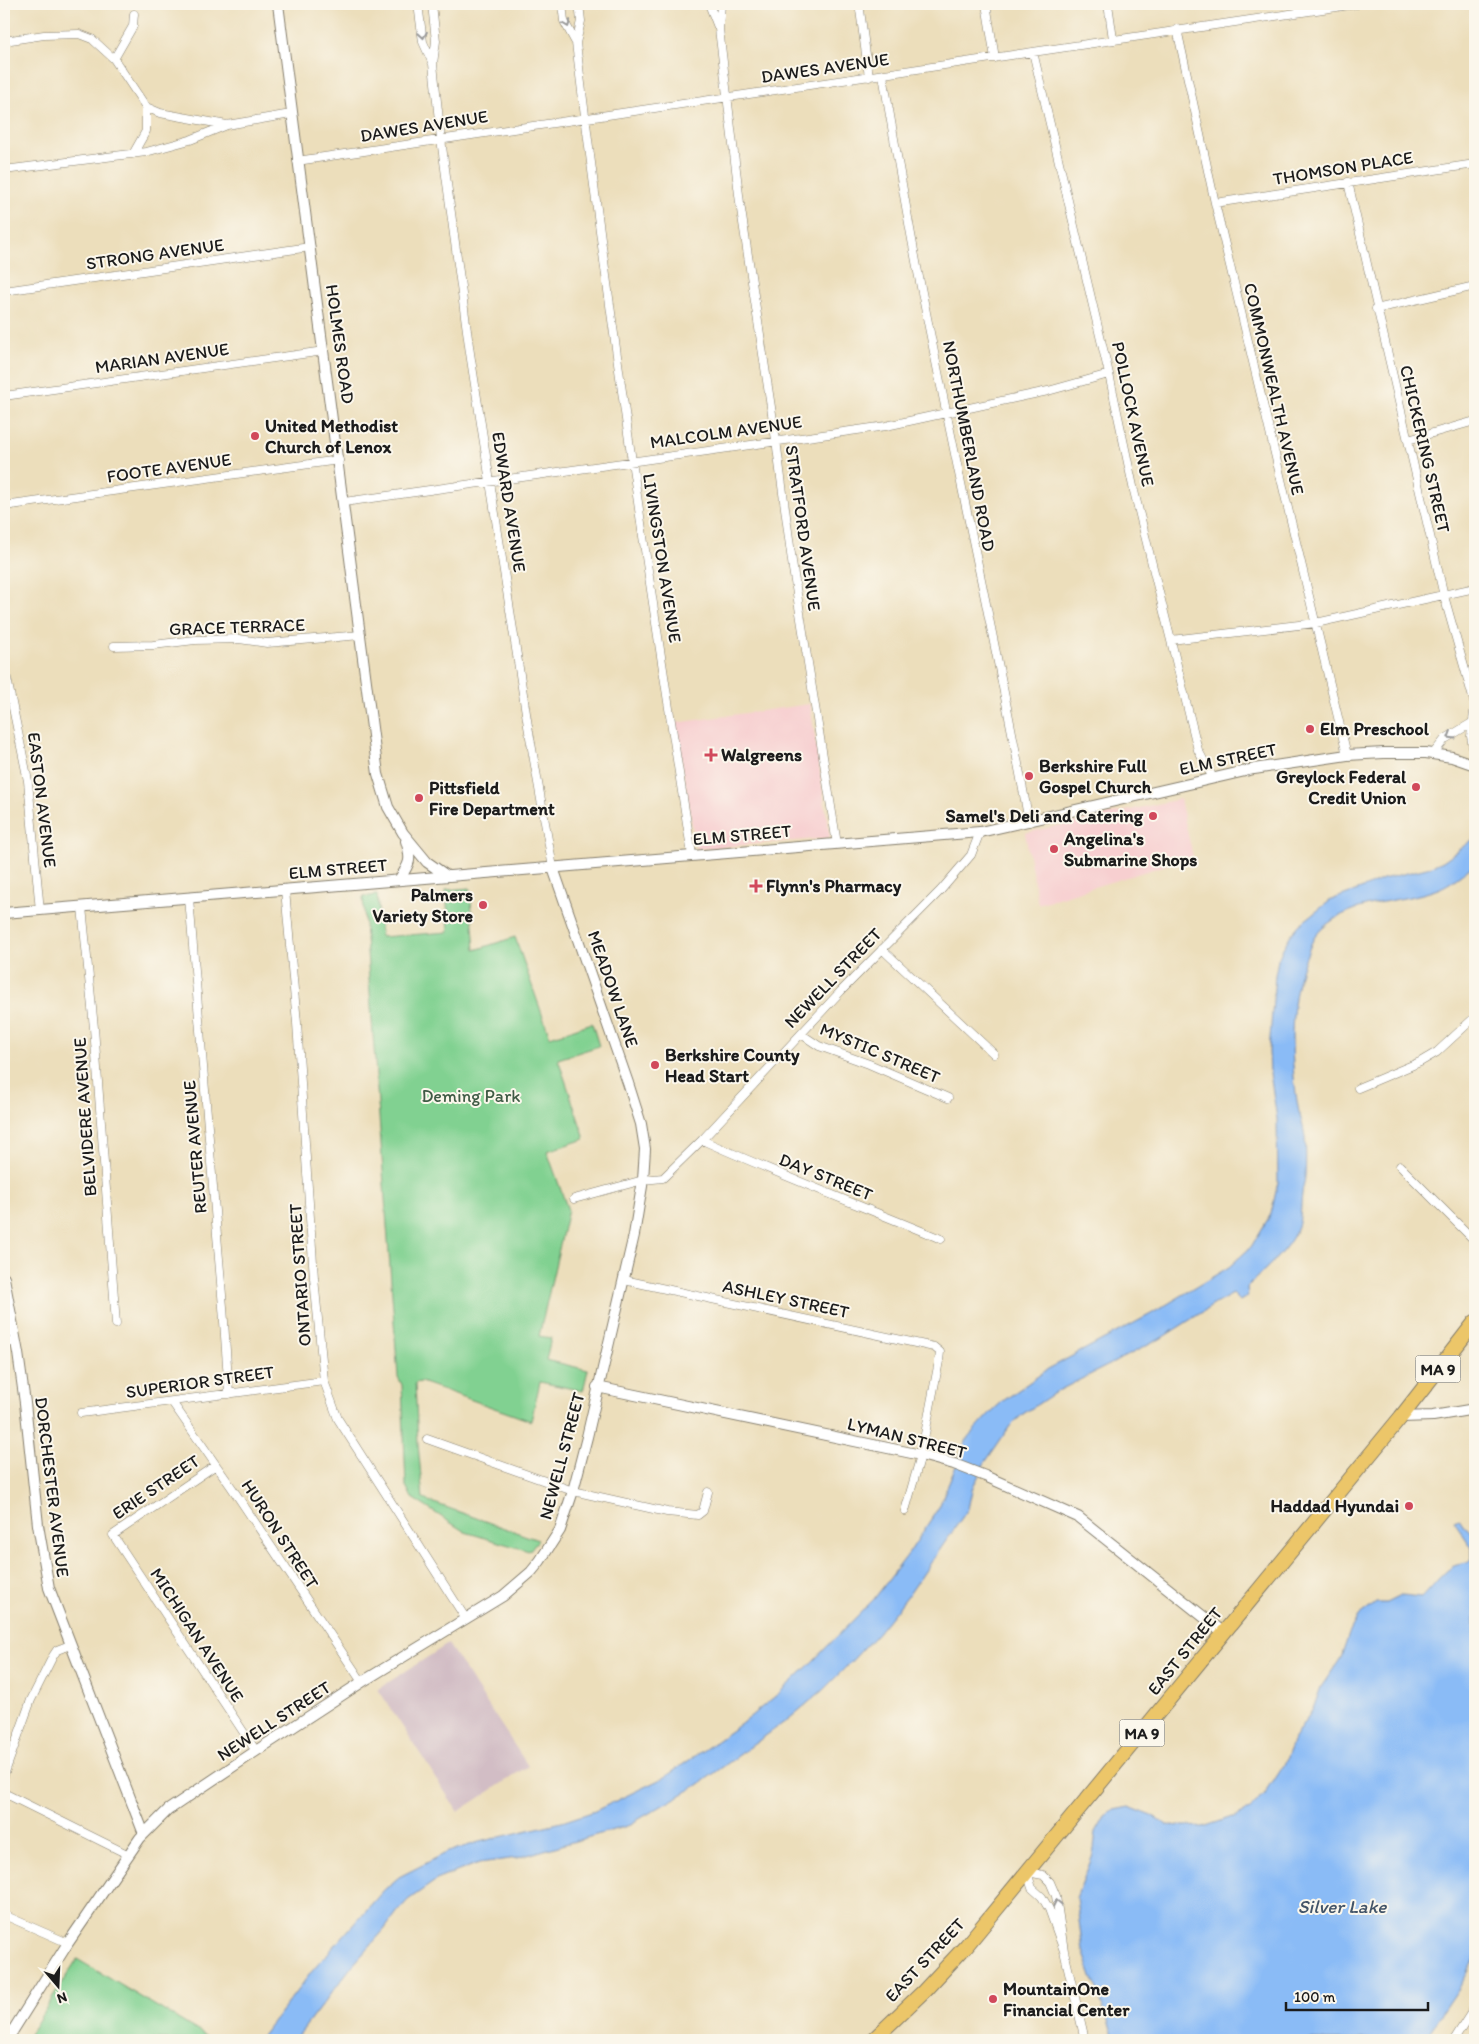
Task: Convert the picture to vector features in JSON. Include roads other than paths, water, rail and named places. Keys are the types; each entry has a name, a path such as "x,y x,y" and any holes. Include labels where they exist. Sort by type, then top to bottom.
{"highway":[{"name":"EAST STREET","path":"873,2040 944,1970 1027,1872 1402,1417 1475,1322"}],"street":[{"name":"HOLMES ROAD","path":"278,4 297,161 339,460 378,774 388,808 403,833 427,862 447,876"},
{"path":"418,4 423,42 433,64"},
{"path":"432,4 436,41 433,64"},
{"path":"562,4 564,21 576,43"},
{"path":"576,43 580,21 579,4"},
{"path":"709,4 719,29"},
{"path":"719,29 721,4"},
{"path":"986,4 995,58"},
{"path":"1108,4 1113,39"},
{"name":"DAWES AVENUE","path":"297,161 585,117 883,75 1177,29 1357,4"},
{"path":"859,6 869,77"},
{"path":"114,59 133,26 134,14"},
{"name":"STRATFORD AVENUE","path":"719,29 740,203 776,440 793,569 837,844"},
{"name":"COMMONWEALTH AVENUE","path":"1177,29 1215,203 1346,755"},
{"path":"4,41 44,35 79,34 92,39 114,59 146,107 160,113 227,125"},
{"name":"LIVINGSTON AVENUE","path":"576,43 632,461 692,855"},
{"name":"POLLOCK AVENUE","path":"1033,52 1109,374 1134,491 1198,750 1213,778"},
{"name":"EDWARD AVENUE","path":"433,64 470,353 528,726 553,868"},
{"name":"NORTHUMBERLAND ROAD","path":"883,75 917,267 974,550 1002,677 1029,822"},
{"path":"133,154 146,131 146,107"},
{"path":"4,170 146,152 190,140 227,125 291,114"},
{"name":"THOMSON PLACE","path":"1215,203 1475,164"},
{"name":"CHICKERING STREET","path":"1348,182 1444,596 1474,703 1474,721 1471,736 1475,759"},
{"name":"STRONG AVENUE","path":"4,290 310,247"},
{"path":"1376,309 1475,286"},
{"name":"MARIAN AVENUE","path":"4,396 324,351"},
{"name":"MALCOLM AVENUE","path":"344,502 886,426 1048,390 1109,374"},
{"path":"1408,440 1475,421"},
{"name":"FOOTE AVENUE","path":"4,506 339,460"},
{"path":"1171,640 1316,623 1475,588"},
{"name":"GRACE TERRACE","path":"114,646 153,646 195,640 239,639 267,643 360,635"},
{"name":"EASTON AVENUE","path":"4,664 28,781 40,911"},
{"path":"1433,754 1445,739 1474,721"},
{"name":"ELM STREET","path":"4,913 980,832 1254,769 1346,755 1398,752 1433,754 1452,757 1475,765"},
{"name":"NEWELL STREET","path":"7,2037 68,1943 144,1834 168,1810 362,1682 466,1619 517,1584 540,1560 560,1530 573,1491 624,1280 643,1180 663,1178 702,1140 882,949 941,890 971,855 980,832"},
{"name":"HOLMES ROAD","path":"400,880 411,856 403,833"},
{"name":"MEADOW LANE","path":"553,868 641,1124 645,1149 643,1180"},
{"name":"ONTARIO STREET","path":"285,890 297,1023 315,1287 324,1381 338,1419 466,1619"},
{"name":"REUTER AVENUE","path":"189,898 229,1394"},
{"name":"BELVIDERE AVENUE","path":"82,907 94,1028 116,1324"},
{"path":"882,949 994,1054"},
{"path":"1358,1088 1420,1062 1437,1052 1475,1018"},
{"name":"MYSTIC STREET","path":"801,1034 819,1046 869,1064 948,1098"},
{"name":"DAY STREET","path":"702,1140 766,1169 833,1194 941,1240"},
{"path":"1400,1166 1475,1241"},
{"path":"574,1199 643,1180"},
{"name":"DORCHESTER AVENUE","path":"4,1278 25,1403 38,1525 46,1574 70,1645 144,1834"},
{"name":"ASHLEY STREET","path":"624,1280 934,1347 940,1353 921,1455"},
{"path":"4,1344 15,1342"},
{"name":"SUPERIOR STREET","path":"81,1413 324,1381"},
{"name":"LYMAN STREET","path":"597,1387 921,1455 954,1464 985,1476 1078,1517 1224,1632"},
{"name":"HURON STREET","path":"172,1402 362,1682"},
{"path":"1402,1417 1429,1416 1475,1408"},
{"path":"427,1439 573,1491 659,1511 692,1516 698,1515 703,1511 708,1492"},
{"path":"905,1511 921,1455"},
{"name":"ERIE STREET","path":"113,1534 216,1465"},
{"name":"MICHIGAN AVENUE","path":"113,1534 256,1751"},
{"path":"4,1775 32,1700 52,1656 57,1650 70,1645"},
{"path":"4,1793 130,1855"},
{"path":"1064,1951 1058,1905 1053,1889 1043,1875 1027,1872 1032,1888 1042,1897 1049,1909 1064,1951 1086,2040"},
{"path":"4,1915 68,1943"},
{"path":"1454,2040 1475,2007"}],"water":[{"path":"1475,838 1475,864 1448,884 1422,894 1373,904 1343,914 1329,923 1312,941 1301,969 1292,1025 1295,1083 1306,1147 1305,1178 1299,1222 1287,1246 1249,1285 1247,1288 1248,1296 1240,1301 1233,1294 1160,1339 1056,1392 1023,1414 1010,1426 984,1464 972,1490 968,1509 910,1593 877,1634 846,1667 823,1690 790,1718 698,1785 627,1826 517,1858 479,1863 438,1879 408,1900 398,1911 352,1966 295,2040 259,2040 313,1970 384,1890 399,1877 448,1852 479,1842 562,1822 595,1811 665,1777 741,1724 778,1694 808,1666 874,1599 909,1553 939,1507 968,1437 990,1413 1003,1401 1048,1369 1151,1314 1229,1267 1251,1247 1271,1214 1278,1182 1277,1119 1270,1073 1269,1051 1275,975 1283,948 1299,925 1331,900 1383,879 1427,868 1443,861"},
{"name":"Silver Lake","path":"1459,1519 1464,1527 1475,1535 1475,1960 1459,1988 1424,2040 1115,2040 1083,1951 1076,1898 1093,1855 1096,1832 1105,1816 1114,1810 1129,1807 1155,1817 1166,1825 1203,1827 1242,1814 1249,1809 1266,1793 1284,1765 1295,1737 1313,1709 1321,1687 1341,1658 1349,1634 1358,1617 1376,1603 1386,1603 1402,1595 1422,1597 1448,1570 1472,1560 1472,1548 1454,1521"}],"place":[{"name":"United Methodist Church of Lenox","path":"255,436"},
{"name":"Elm Preschool","path":"1310,729"},
{"name":"Walgreens","path":"711,755"},
{"name":"Berkshire Full Gospel Church","path":"1029,776"},
{"name":"Greylock Federal Credit Union","path":"1416,787"},
{"name":"Pittsfield Fire Department","path":"419,798"},
{"name":"Samel's Deli and Catering","path":"1153,816"},
{"name":"Angelina's Submarine Shops","path":"1054,849"},
{"name":"Flynn's Pharmacy","path":"756,886"},
{"name":"Palmers Variety Store","path":"483,905"},
{"name":"Berkshire County Head Start","path":"655,1065"},
{"name":"Haddad Hyundai","path":"1409,1506"},
{"name":"MountainOne Financial Center","path":"993,1999"}],"park label":[{"name":"Deming Park","path":"471,1096"}]}
